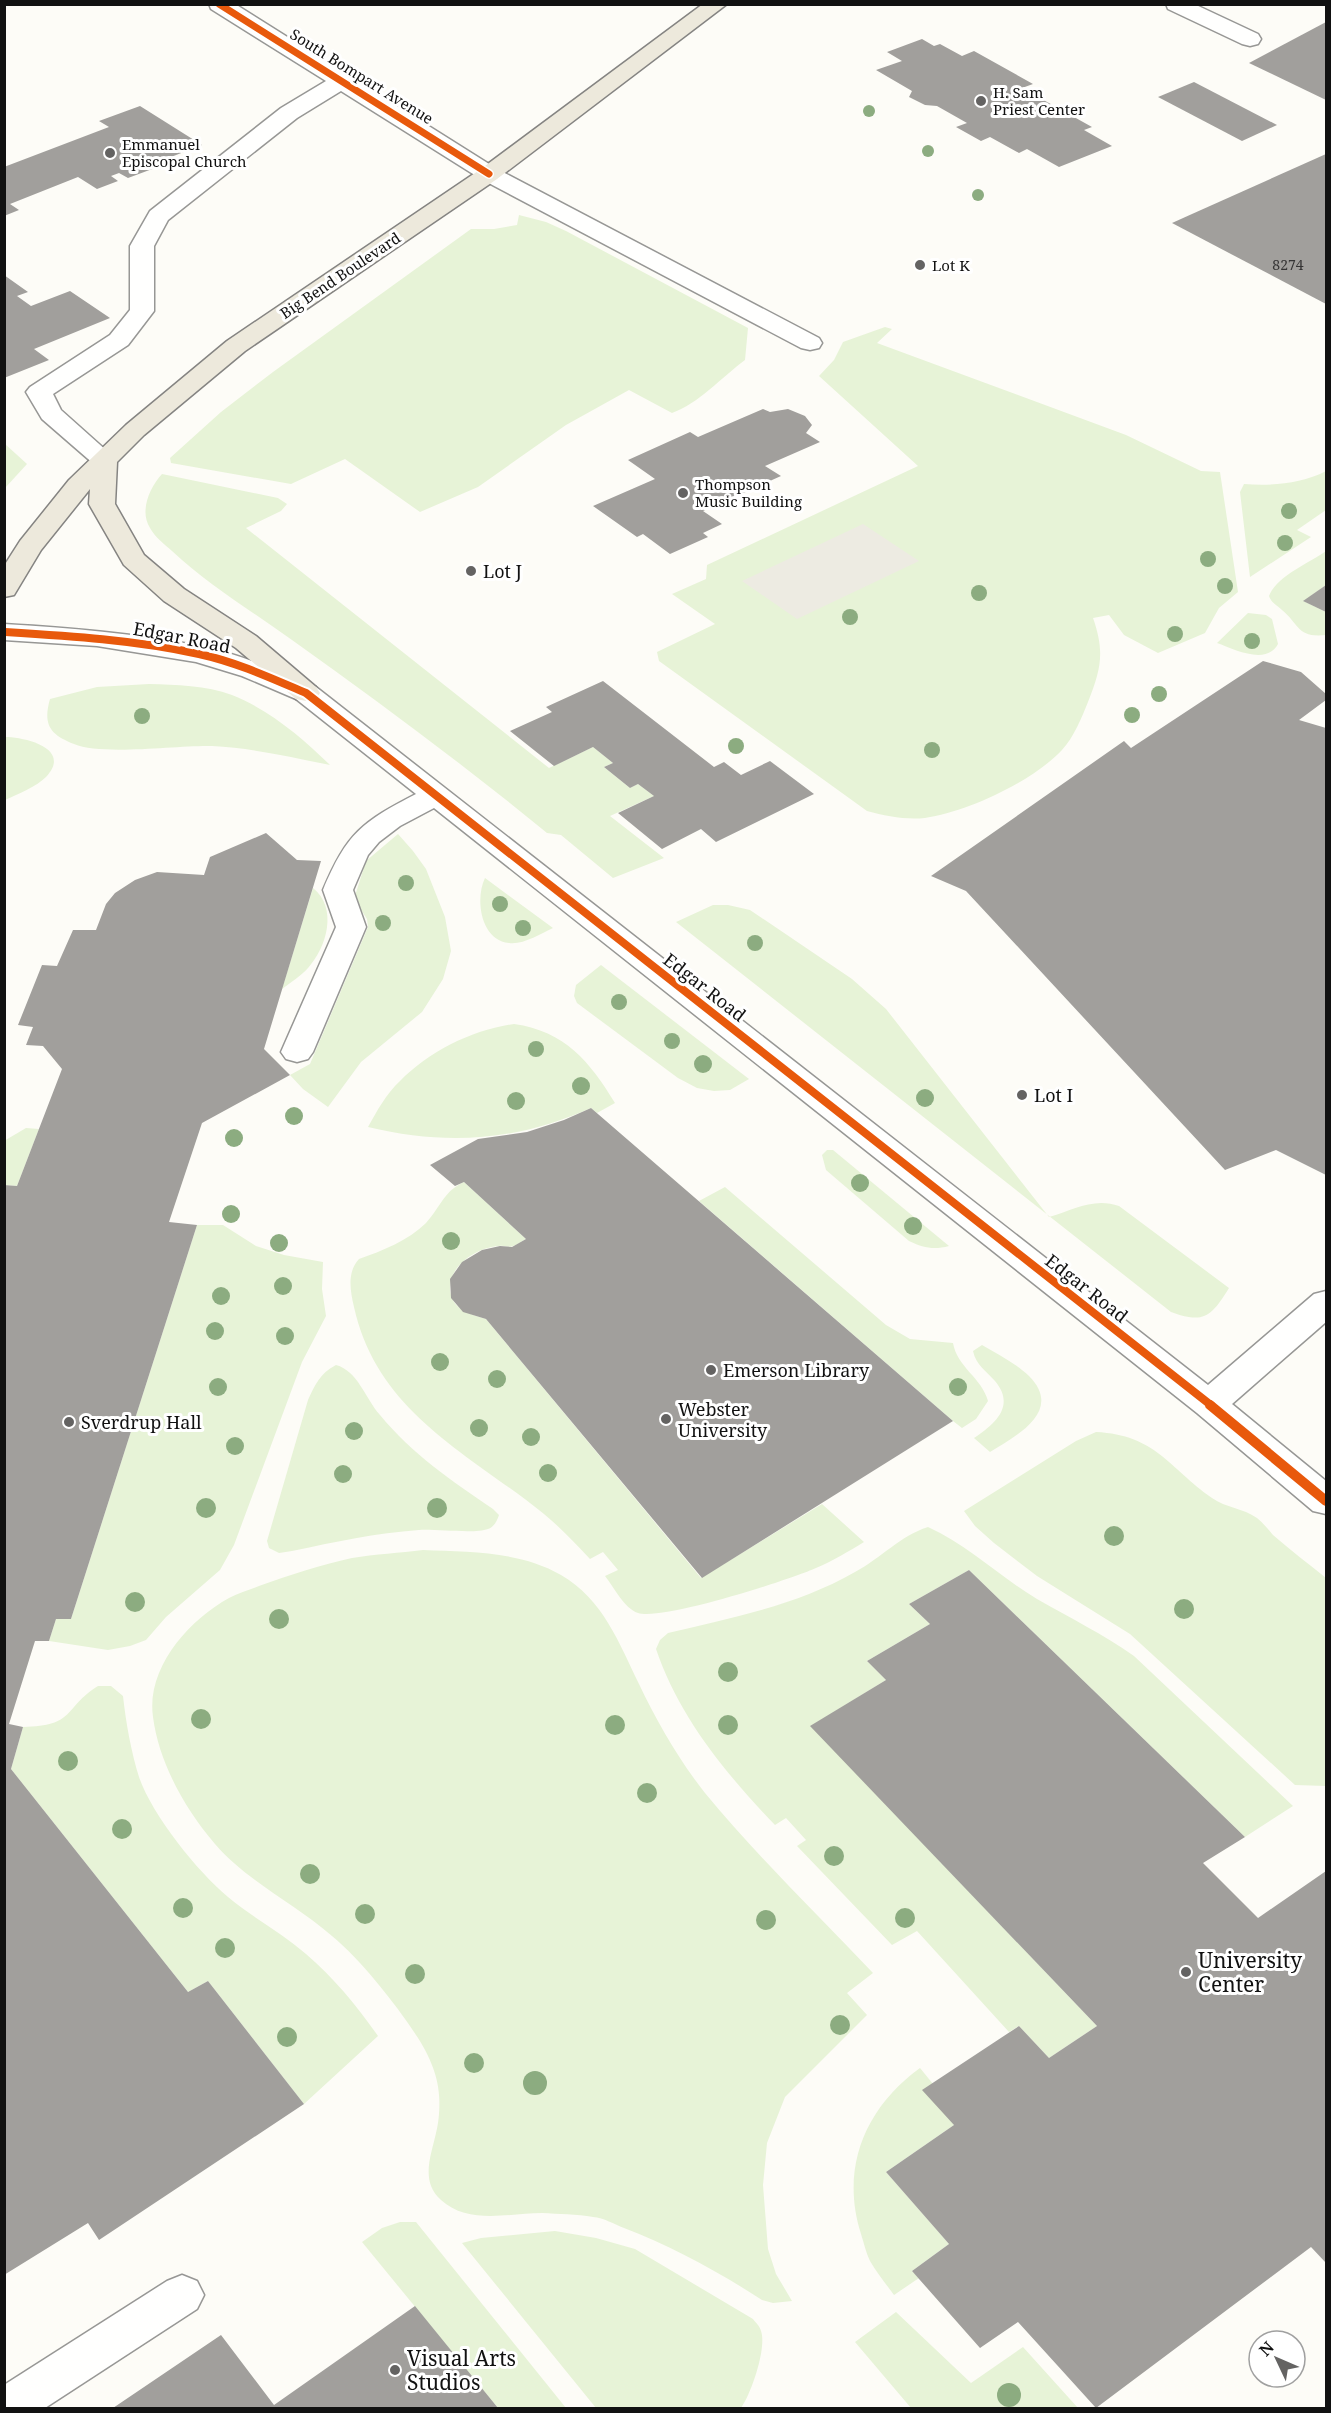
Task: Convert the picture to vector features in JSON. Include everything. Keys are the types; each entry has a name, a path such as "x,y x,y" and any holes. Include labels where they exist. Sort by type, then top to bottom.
{"main road":[{"name":"Big Bend Boulevard","path":"4,589 29,547 78,486 135,430 236,345 489,174 717,4"},
{"path":"104,460 102,504 133,559 174,595 246,642 306,693"}],"street":[{"name":"South Bompart Avenue","path":"219,4 489,174 810,344"},
{"path":"1176,4 1250,39"},
{"path":"104,460 51,414 39,392 119,340 142,311 142,246 158,216 289,113 341,81"},
{"name":"Edgar Road","path":"4,632 97,638 200,654 252,670 306,693 1209,1404 1326,1501"},
{"path":"297,1052 351,927 349,916 341,904 339,890 353,854 363,841 380,826 436,796"},
{"path":"1209,1404 1326,1303"},
{"path":"7,2409 182,2295"}],"green space":[{"path":"519,215 546,222 566,231 748,328 745,360 700,397 672,413 629,390 566,425 478,487 420,512 345,459 291,484 171,463 170,458 221,412 471,229 494,229 517,225"},
{"path":"885,327 892,329 877,343 1126,435 1201,471 1220,472 1238,592 1219,608 1205,633 1158,653 1124,635 1109,615 1093,618 1100,651 1098,670 1080,720 1062,750 1034,773 999,793 960,809 925,818 896,817 867,811 659,661 657,652 715,624 672,594 706,579 707,565 918,466 819,376 834,360 843,342"},
{"path":"5,444 27,464 5,488"},
{"path":"1326,471 1326,510 1297,530 1311,537 1250,577 1240,492 1244,484 1286,483 1307,479"},
{"path":"162,474 278,498 287,504 281,511 246,528 549,768 593,747 613,763 604,767 630,788 638,784 654,796 610,816 664,858 613,878 561,835 547,833 389,710 200,575 160,540 147,521 147,500"},
{"path":"1326,551 1326,585 1304,601 1326,612 1326,635 1309,634 1300,629 1269,596 1286,576"},
{"path":"1248,613 1266,615 1272,619 1278,644 1273,651 1258,655 1249,654 1217,643"},
{"path":"149,684 191,686 232,695 259,708 284,725 330,765 227,747 197,746 121,750 87,747 66,740 50,727 47,715 50,699 97,687"},
{"path":"5,737 23,739 43,746 54,759 53,767 42,781 5,800"},
{"path":"398,834 426,869 445,917 451,951 443,979 422,1012 361,1062 328,1107 303,1089 290,1075 310,1064 368,927 367,919 354,899 366,861"},
{"path":"485,878 553,928 520,942 509,943 499,940 486,926 482,917 480,896"},
{"path":"313,888 321,896 325,906 327,928 325,939 308,968 282,989"},
{"path":"713,905 728,905 750,910 852,979 886,1009 1047,1214 676,922"},
{"path":"601,965 749,1079 730,1090 714,1091 697,1088 678,1078 577,1003 574,996 576,985"},
{"path":"514,1024 532,1028 562,1041 586,1062 615,1103 597,1113 591,1108 536,1128 481,1137 426,1137 368,1127 390,1091 425,1060 467,1037"},
{"path":"26,1128 39,1129 17,1186 5,1185 4,1141"},
{"path":"827,1150 833,1150 949,1246 929,1248 909,1241 826,1170 822,1155"},
{"path":"464,1182 526,1239 511,1247 499,1246 482,1250 466,1259 454,1272 451,1280 451,1296 462,1310 486,1319 701,1578 822,1504 864,1542 816,1568 726,1598 651,1614 638,1613 628,1607 605,1576 618,1570 603,1552 590,1559 544,1514 429,1427 404,1403 383,1375 366,1344 351,1294 350,1282 355,1264 359,1259 412,1235 426,1223 447,1194"},
{"path":"725,1187 886,1325 910,1339 953,1343 959,1359 981,1386 988,1401 976,1419 962,1428 953,1421 699,1201"},
{"path":"1092,1204 1119,1206 1229,1288 1217,1306 1206,1315 1191,1317 1171,1312 1050,1217"},
{"path":"197,1225 223,1225 256,1246 284,1255 323,1262 322,1289 326,1316 302,1362 234,1545 220,1570 166,1617 146,1640 108,1650 49,1641 56,1619 71,1619"},
{"path":"982,1345 1013,1363 1029,1376 1038,1389 1041,1400 1039,1411 1032,1421 1023,1430 990,1452 974,1438 989,1427 1000,1414 1004,1398 995,1381 974,1356 973,1351"},
{"path":"336,1365 344,1368 356,1379 380,1415 405,1442 499,1515 494,1525 488,1529 474,1531 419,1530 387,1533 279,1553 269,1548 267,1541 308,1400 322,1376"},
{"path":"1096,1432 1133,1439 1160,1454 1212,1498 1257,1518 1273,1535 1326,1578 1326,1786 1295,1785 1130,1634 1037,1576 994,1543 975,1526 964,1511 1076,1441"},
{"path":"928,1527 957,1543 1037,1599 1134,1656 1293,1806 1245,1837 969,1570 909,1604 930,1624 867,1661 886,1680 811,1726 1097,2026 1049,2058 1019,2026 1009,2032 917,1931 892,1945 797,1846 806,1840 786,1818 775,1825 722,1765 691,1721 677,1698 656,1649 660,1640 668,1633 764,1609 811,1593 864,1566 908,1536"},
{"path":"423,1550 494,1554 529,1561 561,1575 588,1596 617,1638 661,1726 695,1780 745,1839 873,1973 847,1993 867,2015 785,2097 767,2143 763,2185 768,2249 776,2274 792,2301 773,2303 762,2300 677,2251 601,2219 581,2215 542,2213 476,2215 452,2208 441,2200 435,2193 429,2177 430,2159 439,2119 437,2079 420,2041 388,1996 343,1946 228,1858 204,1830 175,1785 156,1734 153,1699 156,1681 163,1664 173,1647 199,1619 232,1596 305,1570 352,1558"},
{"path":"98,1686 111,1686 123,1696 129,1737 139,1777 154,1808 177,1842 203,1873 228,1897 297,1946 316,1963 345,1993 378,2036 304,2104 208,1981 188,1992 11,1769 23,1727 40,1726 61,1719"},
{"path":"920,2068 933,2084 954,2125 886,2172 949,2244 912,2271 919,2278 894,2295 870,2261 861,2234 855,2210 856,2163 862,2141 872,2121 901,2084"},
{"path":"400,2222 416,2222 566,2408 498,2408 362,2242 382,2228"},
{"path":"555,2231 596,2238 635,2249 753,2319 760,2329 762,2348 753,2382 741,2408 596,2408 462,2243 481,2238"},
{"path":"896,2312 971,2383 1023,2347 1078,2408 911,2408 855,2342"}],"shaded area":[{"path":"863,524 919,561 797,619 742,581"}],"building":[{"path":"1326,22 1326,100 1249,63"},
{"name":"H. Sam Priest Center","path":"922,39 934,46 940,44 962,56 974,51 1033,84 1022,88 1092,127 1084,130 1112,146 1059,167 1027,149 1019,153 990,137 981,141 956,127 967,123 937,106 925,105 909,97 912,91 876,70 902,61 887,52"},
{"path":"1194,82 1277,125 1242,141 1158,97"},
{"name":"Emmanuel Episcopal Church","path":"140,106 202,145 158,162 163,165 128,178 119,173 111,176 118,181 97,189 78,177 10,204 19,210 4,216 4,167 109,127 99,121"},
{"path":"1326,154 1326,304 1172,223 1192,214"},
{"path":"4,275 28,292 17,296 31,306 70,291 110,318 34,349 49,360 4,378"},
{"name":"Thompson Music Building","path":"763,409 770,412 788,409 805,416 812,425 806,433 820,442 765,466 781,476 703,511 722,524 703,533 708,537 670,554 643,534 637,537 593,506 655,479 628,460 690,432 698,437"},
{"path":"1326,585 1326,612 1303,601"},
{"path":"1263,661 1301,672 1326,694 1326,700 1299,720 1326,728 1326,1175 1276,1150 1225,1170 966,891 931,876 1124,741 1131,748"},
{"path":"603,681 714,767 724,762 741,775 770,761 814,794 716,842 701,829 662,849 618,813 654,796 638,784 630,788 604,767 613,763 593,747 554,766 510,731 552,712 546,707"},
{"name":"Sverdrup Hall","path":"266,833 297,860 321,861 264,1049 290,1075 202,1123 169,1222 197,1225 71,1619 56,1619 49,1641 35,1641 9,1724 23,1727 11,1769 188,1992 208,1981 304,2104 99,2240 88,2223 4,2275 4,1185 17,1186 62,1069 43,1046 26,1045 33,1027 18,1025 42,965 57,966 73,930 96,930 106,904 115,893 135,880 157,872 204,875 210,857"},
{"name":"Emerson Library","path":"591,1108 953,1421 702,1578 486,1319 463,1312 451,1298 450,1279 462,1262 482,1250 500,1246 512,1247 526,1239 464,1182 455,1186 430,1165 478,1139 527,1132"},
{"name":"University Center","path":"969,1570 1245,1837 1203,1863 1258,1918 1326,1871 1326,2263 1311,2247 1096,2408 1018,2322 980,2348 912,2271 949,2244 886,2172 954,2125 922,2090 1019,2026 1049,2058 1097,2026 810,1726 886,1680 867,1661 930,1624 909,1604"},
{"name":"Visual Arts Studios","path":"415,2306 498,2408 113,2408 221,2335 274,2405"}],"cycle path":[{"path":"219,4 489,174"},
{"path":"4,632 97,638 200,654 252,670 306,693 1209,1404 1326,1501"}],"place":[{"name":"H. Sam Priest Center","path":"981,101"},
{"name":"Emmanuel Episcopal Church","path":"110,153"},
{"name":"Lot K","path":"920,265"},
{"name":"Thompson Music Building","path":"683,493"},
{"name":"Lot J","path":"471,571"},
{"name":"Lot I","path":"1022,1095"},
{"name":"Emerson Library","path":"711,1370"},
{"name":"Webster University","path":"666,1419"},
{"name":"Sverdrup Hall","path":"69,1422"},
{"name":"University Center","path":"1186,1972"},
{"name":"Visual Arts Studios","path":"395,2370"}]}
